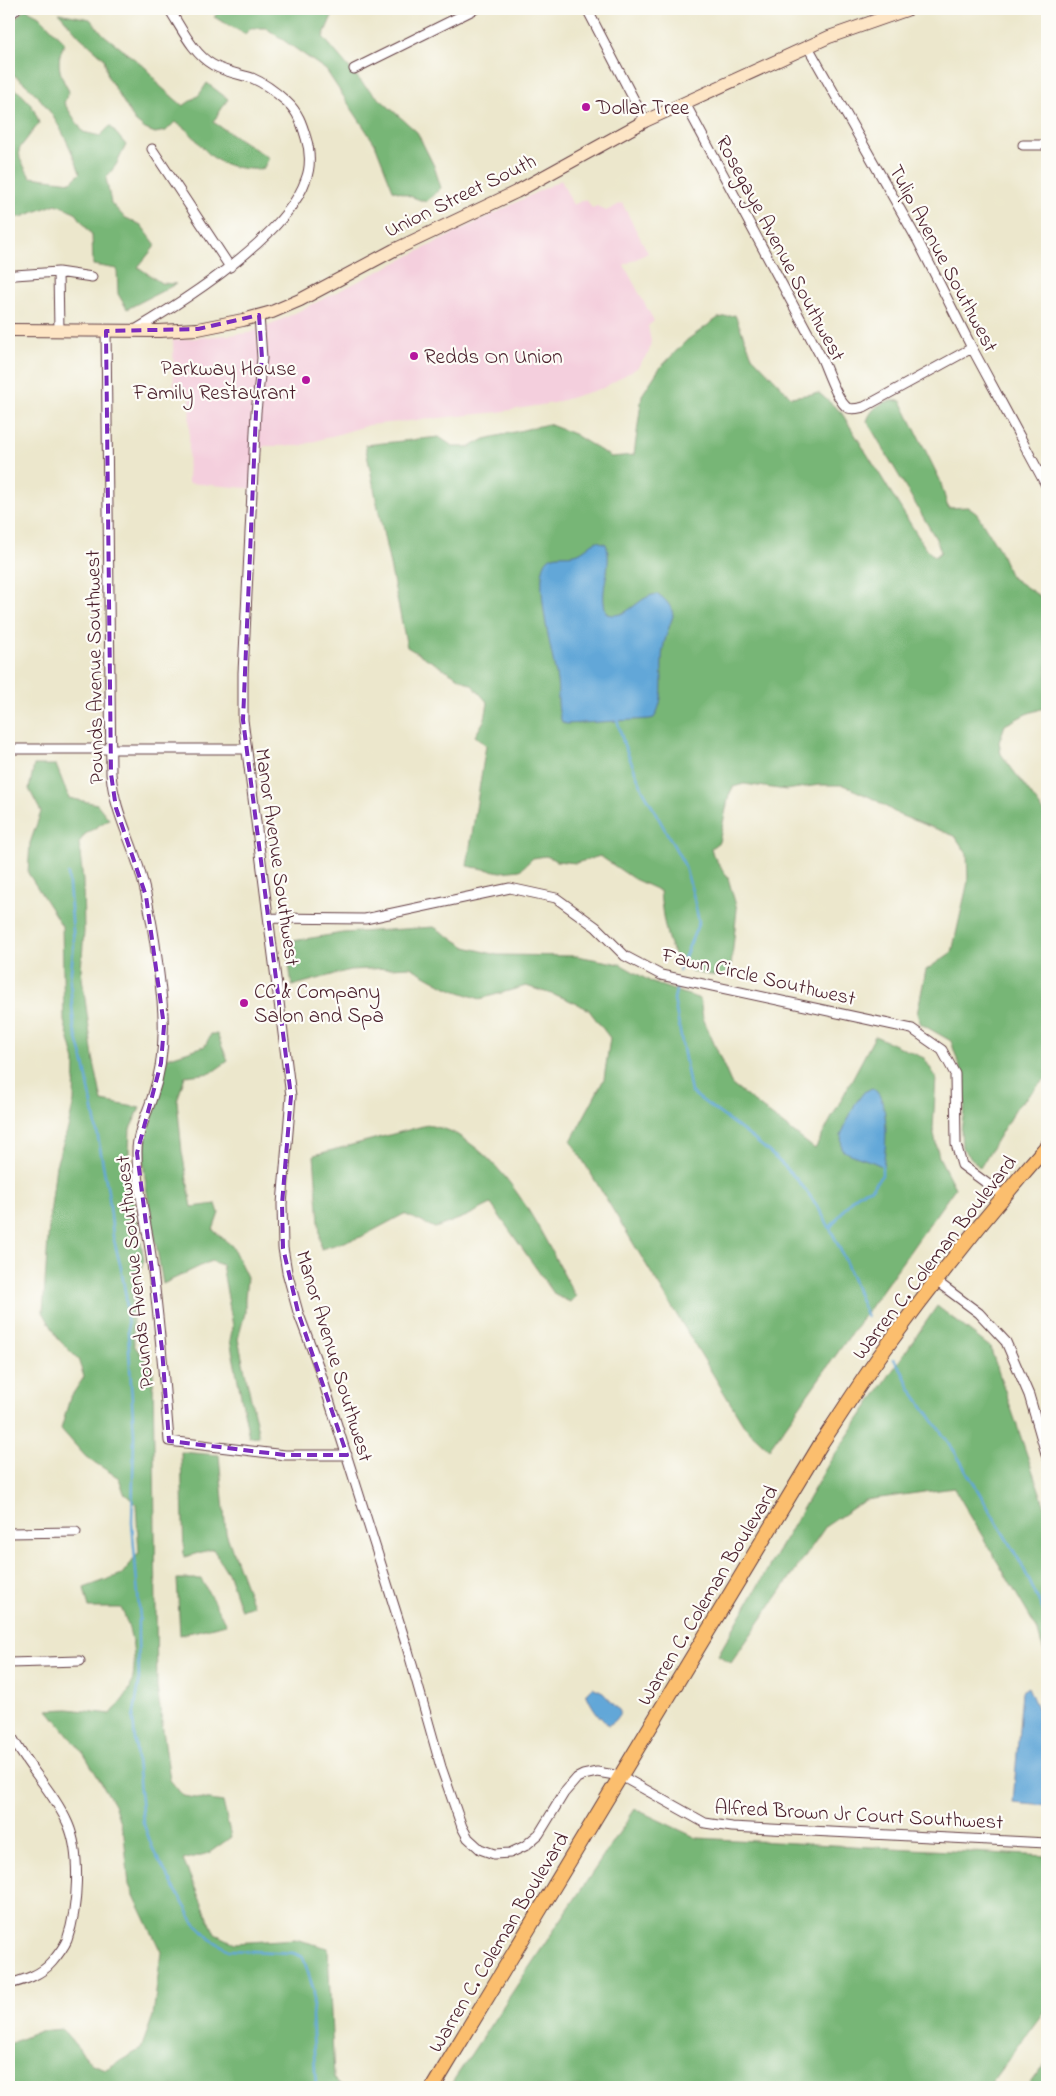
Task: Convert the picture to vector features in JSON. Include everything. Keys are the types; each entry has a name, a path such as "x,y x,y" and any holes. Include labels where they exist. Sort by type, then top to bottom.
{"highway":[{"name":"Warren C. Coleman Boulevard","path":"434,2087 822,1442 882,1353 936,1281 1047,1146"}],"main road":[{"name":"Union Street South","path":"9,330 133,331 198,329 219,326 259,315 300,300 394,250 516,192 645,121 808,47 905,9"}],"street":[{"path":"9,16 16,9"},
{"path":"133,331 230,266 268,234 282,219 301,192 309,167 308,143 300,119 287,102 254,79 221,69 205,59 169,9"},
{"path":"354,69 475,9"},
{"path":"587,9 645,121"},
{"name":"Tulip Avenue Southwest","path":"808,47 918,241 972,348 1047,487"},
{"name":"Rosegaye Avenue Southwest","path":"685,103 822,359 841,401 848,408 857,409 864,407 972,348"},
{"path":"1023,144 1047,145"},
{"path":"152,149 230,266"},
{"path":"15,275 58,272 92,277"},
{"path":"58,272 59,330"},
{"name":"Manor Avenue Southwest","path":"259,315 262,358 256,412 243,673 243,720 245,749 269,918 291,1096 282,1204 282,1248 298,1312 408,1647 457,1816 466,1835 474,1845 494,1854 510,1853 525,1846 539,1834 564,1793 577,1778 597,1772 621,1776"},
{"name":"Pounds Avenue Southwest","path":"106,331 110,588 110,749 116,808 139,868 146,896 164,1026 161,1063 137,1142 137,1153 140,1192 150,1248 161,1340 169,1441 276,1454 346,1455"},
{"path":"9,749 245,749"},
{"name":"Fawn Circle Southwest","path":"269,918 365,918 510,888 556,898 596,927 625,956 662,975 912,1029 942,1050 955,1074 956,1144 962,1164 1004,1196"},
{"path":"936,1281 979,1313 1006,1342 1028,1395 1047,1457"},
{"path":"9,1532 76,1532"},
{"path":"9,1663 80,1661"},
{"path":"9,1731 67,1822 74,1839 77,1862 72,1922 67,1942 52,1963 43,1970 21,1981 9,1984"},
{"name":"Alfred Brown Jr Court Southwest","path":"621,1776 705,1823 732,1827 1047,1843"}],"highlighted area":[{"path":"259,315 262,358 256,412 243,720 291,1096 282,1204 283,1248 298,1312 347,1455 285,1455 169,1441 162,1349 137,1153 161,1063 164,1026 146,896 116,808 111,774 106,331 198,329"}],"shaded area":[{"path":"561,180 573,205 586,199 592,208 597,206 606,211 622,203 648,253 624,265 654,321 648,326 651,341 649,352 637,368 603,388 553,403 499,412 369,425 299,446 264,446 261,454 258,489 188,483 190,395 174,396 173,340 249,333 285,318"}],"green space":[{"path":"26,9 39,16 65,43 59,62 63,79 69,91 64,103 83,132 100,136 110,126 126,145 116,165 106,178 111,203 124,217 141,225 156,245 138,267 161,283 176,284 127,309 118,294 117,269 93,265 92,235 75,212 56,204 21,217 9,217 9,84 28,101 39,123 19,149 20,159 30,177 71,182 80,173 61,130 44,103 22,81 9,72 9,24"},
{"path":"221,9 341,9 331,18 323,37 364,85 417,132 434,166 441,188 426,202 393,190 375,144 326,70 266,28 251,28 245,34 214,17"},
{"path":"59,13 90,19 104,35 146,68 160,86 183,106 199,95 207,83 228,99 213,122 269,158 263,169 242,168 228,165 215,159 175,122 166,131 155,133 145,129 135,121 108,77 104,58 80,37"},
{"path":"735,315 752,356 791,397 819,393 841,412 926,549 935,557 941,552 936,539 867,421 872,411 885,402 901,401 940,480 948,508 968,507 977,514 999,549 1011,577 1047,601 1047,707 1026,714 1005,725 999,742 1001,754 1047,816 1047,1077 1016,1108 980,1168 962,1148 961,1130 965,1105 962,1074 951,1041 921,1024 917,1014 926,970 952,952 968,881 967,854 955,836 899,815 874,799 843,785 819,785 786,790 744,784 733,787 729,795 719,842 711,848 713,855 728,878 737,909 731,967 725,977 691,971 683,966 676,958 667,936 660,891 634,879 600,856 576,863 557,861 546,856 533,858 520,870 501,872 467,866 486,745 475,736 485,719 488,703 473,686 407,647 365,445 439,437 454,447 470,447 485,439 548,424 574,434 611,457 634,455 642,395 659,369 687,340 718,318"},
{"path":"34,765 56,765 69,798 97,804 109,819 84,835 79,843 83,881 84,932 81,970 93,1057 102,1101 140,1108 130,1129 128,1171 144,1260 132,1297 134,1345 153,1371 157,1687 170,1780 183,1796 223,1802 231,1837 209,1853 183,1860 215,1934 235,1943 295,1939 328,1948 334,2078 343,2087 9,2087 9,2044 40,2031 62,2029 92,2064 106,2069 141,2049 153,2016 161,1952 129,1885 124,1835 114,1804 84,1754 48,1710 68,1709 111,1714 130,1688 134,1669 133,1648 121,1608 89,1608 84,1588 122,1574 139,1553 136,1504 124,1493 119,1478 86,1457 61,1429 70,1398 84,1377 78,1359 59,1340 43,1312 49,1224 56,1165 68,1128 74,1101 75,1061 64,1021 62,926 28,873 30,843 41,812 29,789"},
{"path":"434,927 466,947 497,955 577,956 620,964 653,983 700,999 703,1018 732,1085 815,1149 875,1036 924,1058 936,1077 933,1129 939,1157 955,1188 769,1449 745,1427 571,1141 604,1079 610,1038 588,1009 564,998 526,986 480,999 448,988 410,967 350,970 292,986 286,942 343,933"},
{"path":"211,1034 217,1034 228,1061 211,1073 185,1076 177,1101 182,1152 192,1207 216,1204 219,1213 213,1230 232,1246 247,1277 245,1313 238,1339 259,1436 249,1437 230,1340 233,1326 222,1265 211,1261 163,1284 146,1186 143,1159 149,1121 167,1058 205,1046"},
{"path":"427,1125 446,1129 456,1134 477,1149 512,1185 526,1206 576,1297 570,1302 555,1295 491,1204 467,1216 435,1228 404,1214 361,1237 321,1249 314,1155"},
{"path":"937,1306 990,1347 1047,1513 1047,1662 1037,1629 954,1488 865,1500 826,1526 731,1663 718,1655 829,1463"},
{"path":"181,1452 219,1455 226,1533 253,1606 241,1610 229,1575 213,1549 184,1557"},
{"path":"177,1579 201,1579 226,1624 180,1635"},
{"path":"635,1809 697,1838 1047,1856 1047,2007 988,2087 449,2087"},
{"path":"1047,2060 1047,2087 1027,2087"}],"water":[{"path":"597,541 606,544 608,553 604,588 604,605 607,614 621,614 645,598 658,594 672,609 673,616 662,655 660,704 654,718 566,724 562,722 560,717 557,681 542,597 544,566 552,556 578,553"},
{"path":"872,1088 878,1093 885,1112 886,1136 883,1167 842,1150 841,1135 855,1104 864,1092"},
{"path":"592,1687 601,1691 620,1711 619,1716 613,1723 608,1725 601,1718 588,1698 586,1693"},
{"path":"1028,1687 1047,1731 1047,1806 1013,1803 1022,1691"}],"waterway":[{"path":"617,719 624,745 643,790 684,864 693,894 699,922 679,971"},
{"path":"68,874 74,943 70,981 74,1028 84,1063 91,1099 109,1197 113,1236 126,1297 134,1435 132,1523 140,1619 138,1621 139,1683 133,1719 143,1822 154,1852 194,1922 210,1939 229,1950 293,1953 303,1957 314,1991 312,2017 316,2087"},
{"path":"677,986 674,999 691,1092 774,1156 803,1186 831,1231 867,1317"},
{"path":"830,1228 852,1199 861,1192 872,1188 882,1175 882,1164"},
{"path":"894,1359 910,1388 955,1452 1022,1565 1047,1619"}],"place":[{"name":"Dollar Tree","path":"586,107"},
{"name":"Redds On Union","path":"414,356"},
{"name":"Parkway House Family Restaurant","path":"306,380"},
{"name":"CC & Company Salon and Spa","path":"244,1003"}]}
